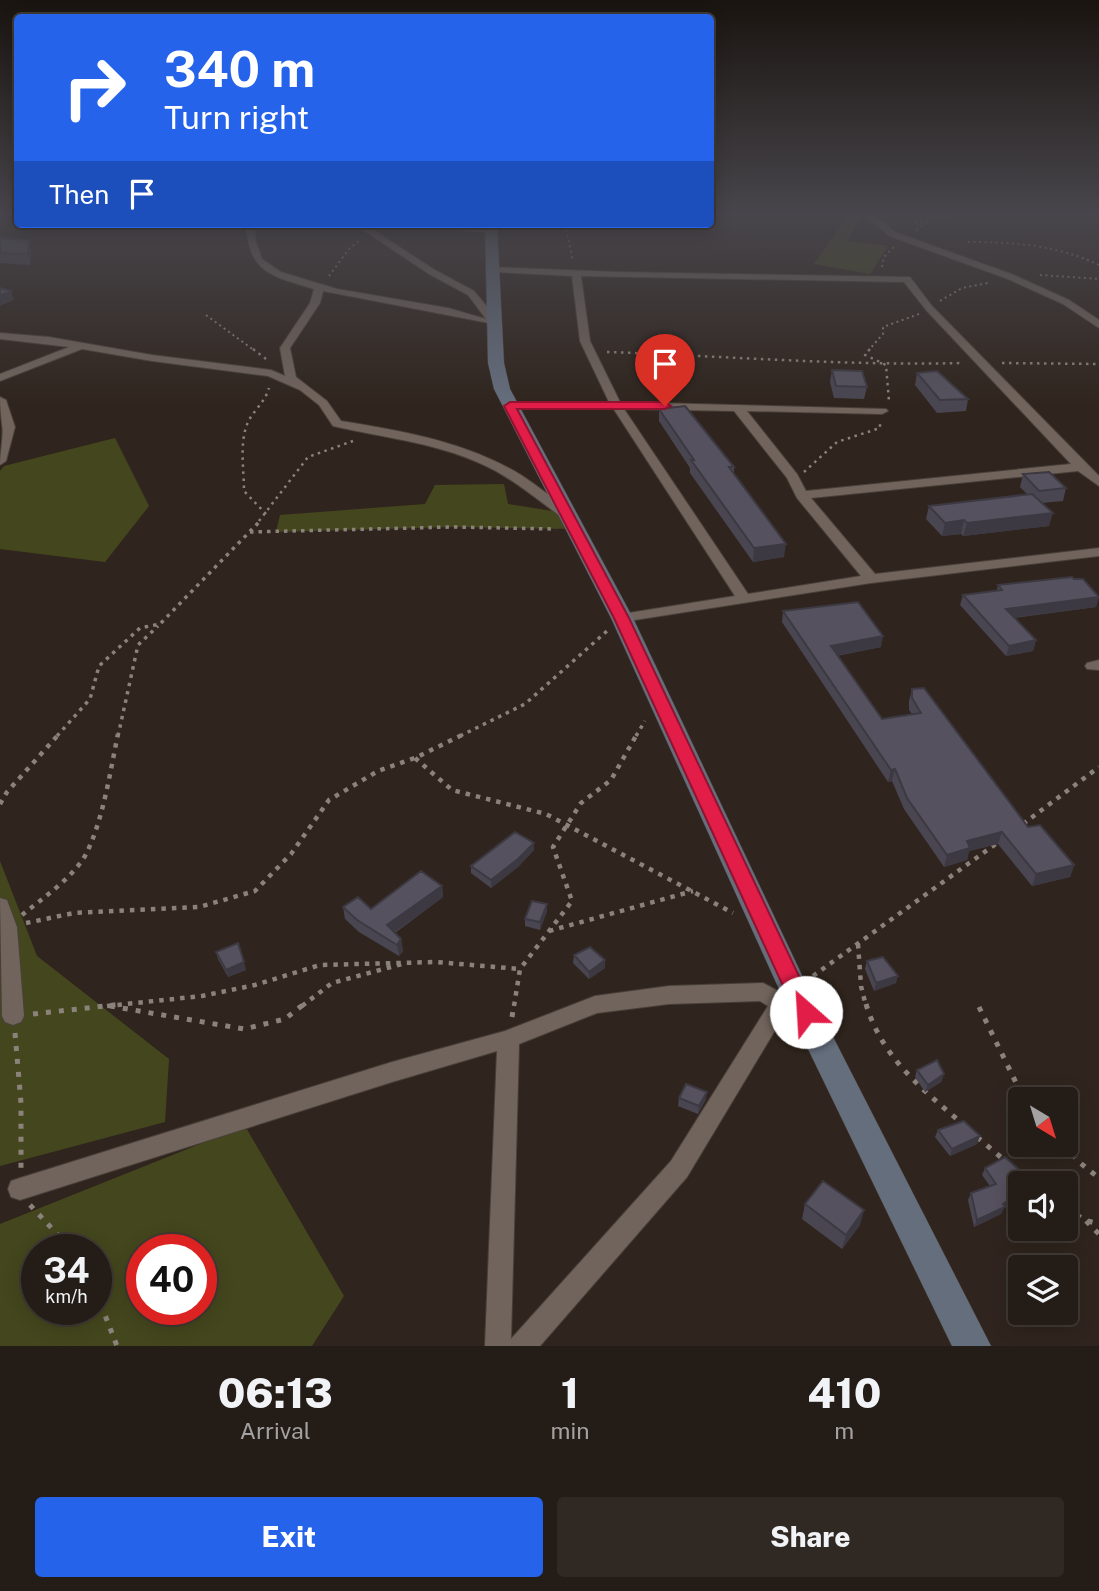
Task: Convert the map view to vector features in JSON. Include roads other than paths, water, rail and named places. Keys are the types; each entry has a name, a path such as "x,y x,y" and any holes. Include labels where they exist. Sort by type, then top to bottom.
{"street":[{"path":"292,278 351,296 450,312 495,323"},
{"path":"443,278 471,293 495,323"},
{"path":"495,278 496,363 510,406 622,618 787,996 972,1346"},
{"path":"577,278 585,341 616,405 744,599"},
{"path":"842,278 907,279 929,308 981,363 1081,467 1099,482"},
{"path":"1013,278 1066,302 1099,325"},
{"path":"319,288 315,303 285,348 292,378 323,403 337,424 403,435 472,457 516,477 569,521"},
{"path":"0,330 24,337"},
{"path":"0,336 24,337 204,366 271,373 311,392"},
{"path":"0,379 80,346"},
{"path":"0,400 9,427 0,461"},
{"path":"510,406 616,405 882,411"},
{"path":"737,407 793,477 802,495 871,579"},
{"path":"802,495 1081,467"},
{"path":"622,618 871,579 1099,552"},
{"path":"0,905 7,928 13,1016"},
{"path":"20,1189 366,1080 508,1039 595,1005 669,995 762,992 787,996"},
{"path":"522,1346 679,1168 787,996"},
{"path":"498,1346 508,1039"}]}
